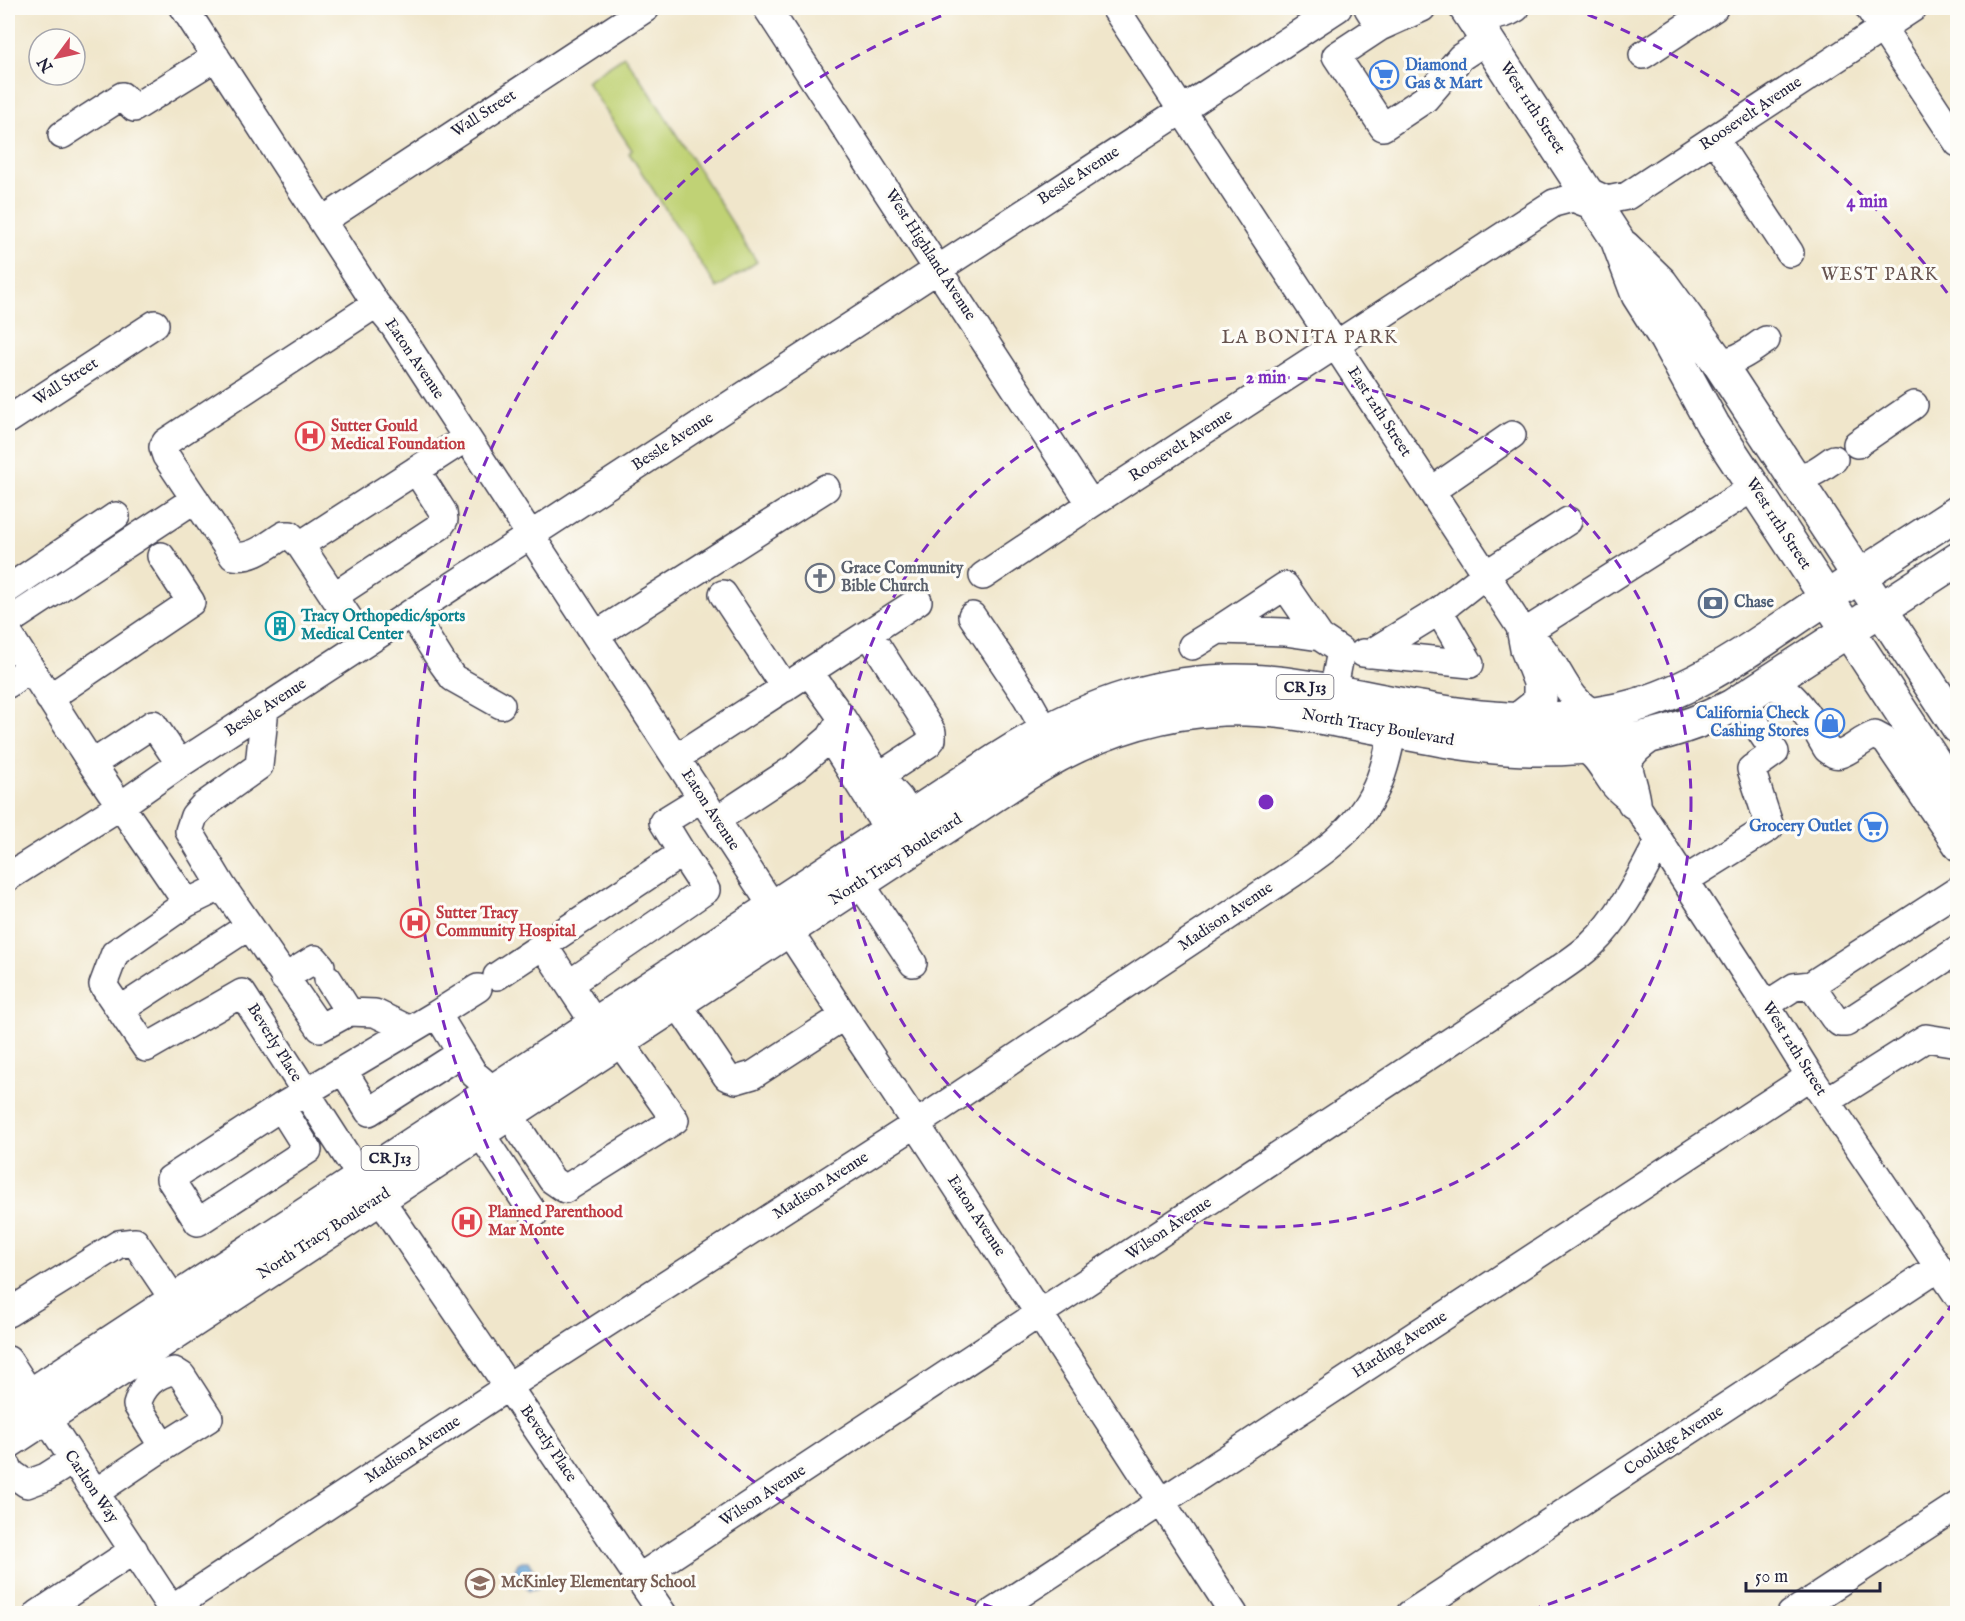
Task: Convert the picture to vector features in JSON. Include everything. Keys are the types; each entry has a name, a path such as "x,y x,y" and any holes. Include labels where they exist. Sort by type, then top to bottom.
{"main road":[{"name":"West 11th Street","path":"1466,8 1617,239 1661,283 1717,360 1958,727"},
{"name":"West 11th Street","path":"1617,239 1638,295 1666,339 1703,408 1958,798"},
{"name":"North Tracy Boulevard","path":"8,1442 28,1407 174,1300 370,1187 781,919 860,883 1103,704 1176,686 1199,683 1255,682 1333,692 1457,742 1508,748 1587,730 1695,682 1730,662 1958,513"},
{"name":"North Tracy Boulevard","path":"607,1033 677,1003 911,816 1052,742 1111,731 1150,719 1222,709 1395,717 1470,716 1519,719 1648,737 1715,715 1757,691 1958,559"},
{"path":"1519,719 1538,704 1540,699 1540,682 1527,649 1524,633"},
{"path":"1634,801 1625,764 1628,755 1648,737"},
{"name":"North Tracy Boulevard","path":"28,1407 145,1368 370,1187"}],"street":[{"name":"Eaton Avenue","path":"184,8 376,304 394,327 531,535 1234,1614"},
{"name":"Wall Street","path":"322,220 646,8"},
{"name":"West Highland Avenue","path":"767,8 1091,504"},
{"name":"East 12th Street","path":"1115,8 1524,633 1540,646 1587,730 1616,788 1634,801"},
{"name":"Bessle Avenue","path":"8,877 120,806 265,708 1338,8"},
{"path":"1422,8 1374,17 1336,56 1383,127 1425,99 1461,57 1487,40"},
{"path":"1466,8 1489,17 1516,8"},
{"path":"1643,55 1714,8"},
{"name":"Roosevelt Avenue","path":"983,576 1554,203 1573,198 1607,200 1627,196 1714,139 1876,17 1913,8"},
{"path":"1876,17 1958,143"},
{"path":"62,135 122,96 134,108 216,57"},
{"path":"1714,139 1790,253"},
{"path":"365,643 300,544 290,535 284,535 252,555 233,556 166,456 163,447 166,442 376,304"},
{"name":"Wall Street","path":"8,420 155,324"},
{"path":"1717,360 1726,362 1735,360 1771,347 1739,381 1737,390"},
{"path":"1857,444 1914,405"},
{"path":"1431,491 1512,435"},
{"path":"300,544 466,438"},
{"path":"1791,474 1810,475 1834,459"},
{"path":"334,596 440,526 444,520 443,512 416,470"},
{"path":"1524,633 1754,487"},
{"path":"596,635 826,488"},
{"path":"8,622 195,498"},
{"path":"8,589 116,516"},
{"path":"1369,654 1440,611 1486,574 1568,521"},
{"path":"49,698 191,602 161,556"},
{"path":"1192,646 1284,586 1330,644 1333,692"},
{"path":"723,594 785,688"},
{"path":"676,758 918,601"},
{"path":"1218,630 1285,632 1369,654 1470,664 1440,611"},
{"path":"411,613 453,678 501,705"},
{"path":"972,616 1027,698 1052,742"},
{"path":"8,633 92,764 187,903 222,886"},
{"path":"868,634 932,732 932,739 928,744 879,776"},
{"path":"8,684 30,668"},
{"path":"809,672 878,814"},
{"path":"1685,880 1770,826 1751,769 1774,752 1749,709 1757,691 1777,687 1787,692 1798,704 1827,749 1833,754 1840,754 1865,738 1875,735 1886,741 1958,847"},
{"path":"265,708 259,766 203,806 194,816 189,831 222,886 320,1028"},
{"name":"Madison Avenue","path":"166,1609 916,1124 1293,873 1341,837 1357,819 1377,789 1388,757 1395,717"},
{"path":"92,764 153,724 180,764"},
{"path":"836,728 899,798 911,816"},
{"path":"569,984 706,890 663,822 709,809 795,768 836,728"},
{"name":"West 12th Street","path":"1634,801 1810,1076 1958,1296"},
{"name":"Wilson Avenue","path":"640,1577 1527,991 1590,946 1608,926 1628,896 1659,841"},
{"path":"280,1107 308,1150 198,1222 170,1179 280,1107 305,1094 408,1029 437,1014 682,853"},
{"path":"860,883 913,963"},
{"path":"1766,1005 1794,987 1811,985 1958,890"},
{"name":"Beverly Place","path":"187,903 115,954 103,986 146,1048 242,993 282,1053 305,1094 509,1386 663,1614"},
{"path":"120,1010 249,926"},
{"path":"437,1014 474,1074 501,1102 552,1180 565,1189 675,1119 569,984 543,945"},
{"path":"1811,985 1834,1018 1840,1023 1846,1023 1958,950"},
{"path":"285,978 315,958 349,1012"},
{"path":"677,1003 727,1077 736,1080 753,1075 844,1016"},
{"path":"282,1053 349,1012 375,1013 408,1029"},
{"path":"1827,1101 1926,1038 1958,1042"},
{"path":"343,1070 369,1112 461,1053"},
{"name":"Harding Avenue","path":"990,1614 1810,1076"},
{"path":"472,1121 534,1214"},
{"path":"8,1313 119,1244 135,1242 174,1300"},
{"name":"Coolidge Avenue","path":"1410,1614 1937,1268"},
{"name":"Carlton Way","path":"8,1360 28,1407 73,1460 96,1492 134,1550 166,1609"},
{"path":"96,1492 209,1418 178,1373 145,1368 137,1405 163,1447"},
{"path":"8,1467 11,1473 27,1484 46,1477 73,1460"},
{"path":"1791,1614 1958,1505"},
{"path":"38,1614 134,1550"}],"green space":[{"path":"624,56 649,91 757,262 717,288 629,153 632,150 586,81"}],"water":[{"path":"528,1561 541,1583 538,1589 529,1591 515,1570 518,1563"}],"place":[{"name":"Diamond Gas & Mart","path":"1384,75"},
{"name":"Sutter Gould Medical Foundation","path":"310,436"},
{"name":"Grace Community Bible Church","path":"820,578"},
{"name":"Chase","path":"1713,603"},
{"name":"Tracy Orthopedic/sports Medical Center","path":"280,626"},
{"name":"California Check Cashing Stores","path":"1830,723"},
{"name":"Grocery Outlet","path":"1873,827"},
{"name":"Sutter Tracy Community Hospital","path":"415,923"},
{"name":"Planned Parenthood Mar Monte","path":"467,1222"},
{"name":"McKinley Elementary School","path":"480,1583"}],"district":[{"name":"WEST PARK","path":"1880,275"},
{"name":"LA BONITA PARK","path":"1310,338"}]}
